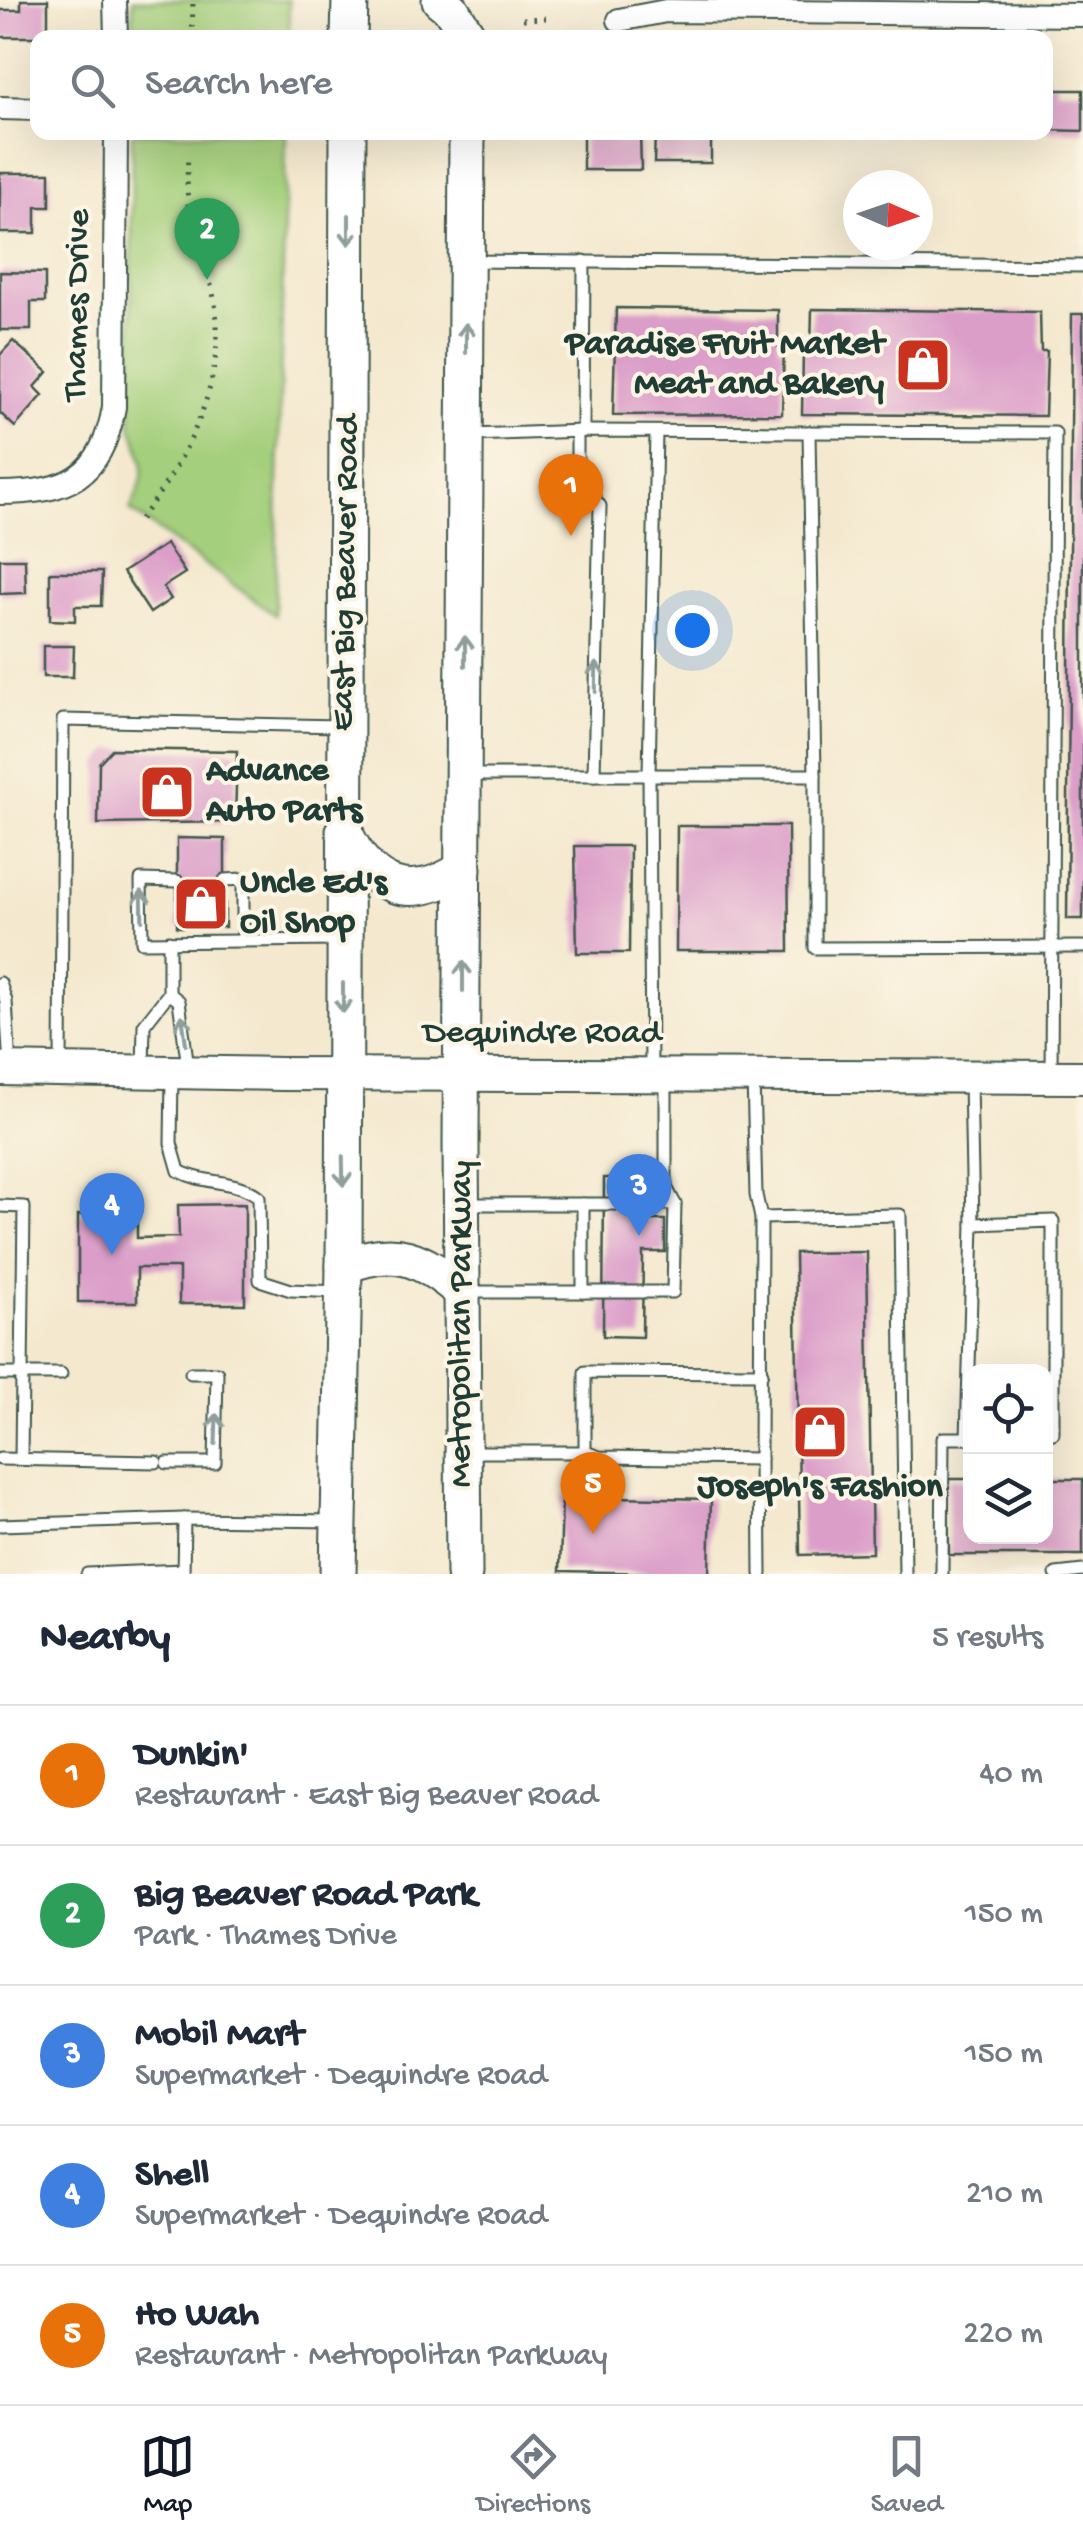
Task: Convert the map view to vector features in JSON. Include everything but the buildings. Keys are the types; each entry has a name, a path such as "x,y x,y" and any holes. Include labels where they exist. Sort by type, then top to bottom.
{"main road":[{"path":"349,30 350,0"},
{"path":"440,0 451,8 464,30"},
{"path":"468,0 468,30"},
{"name":"East Big Beaver Road","path":"343,1074 348,140"},
{"path":"462,1073 467,140"},
{"path":"344,830 356,856 369,870 406,888 426,888 463,870"},
{"name":"Dequindre Road","path":"6,1072 61,1069 1067,1077"},
{"name":"Metropolitan Parkway","path":"462,1073 464,1574"},
{"path":"338,1574 344,1279 343,1074"},
{"path":"344,1279 384,1255 403,1256 424,1264 462,1292"}],"street":[{"path":"116,0 116,30"},
{"path":"620,20 666,12 1083,15"},
{"path":"0,108 30,108"},
{"name":"Thames Drive","path":"0,493 49,491 72,482 103,450 114,407 116,140"}],"lane":[{"path":"466,261 1083,266"},
{"path":"584,262 577,475 600,506 594,775"},
{"path":"466,435 580,431 1055,434 1050,946 1067,1077"},
{"path":"462,1292 673,1292 675,1204 666,1187 659,1074 649,775 656,432"},
{"path":"808,432 816,948 1083,947"},
{"path":"61,1069 63,720 346,726"},
{"path":"464,775 815,774"},
{"path":"177,880 141,880 142,942 344,940"},
{"path":"225,880 243,880 243,941"},
{"path":"168,1072 144,1026 170,992 169,941"},
{"path":"0,983 6,1000 6,1072"},
{"path":"170,992 179,1000 168,1072 171,1143 180,1172 195,1179 247,1187 259,1197 260,1280 291,1290 344,1279"},
{"path":"753,1075 756,1195 761,1218 761,1574"},
{"path":"970,1077 973,1224 970,1364"},
{"path":"462,1204 675,1204"},
{"path":"583,1204 583,1292"},
{"path":"0,1206 24,1206 21,1460"},
{"path":"761,1218 900,1215 906,1574"},
{"path":"973,1224 1054,1222 1053,1433"},
{"path":"585,1452 586,1372 762,1373"},
{"path":"0,1459 214,1463 217,1373 190,1373"},
{"path":"0,1374 61,1374"},
{"path":"942,1574 942,1438 963,1438"},
{"path":"462,1452 760,1459"},
{"path":"87,1574 183,1572 184,1520"},
{"path":"0,1525 340,1521"},
{"path":"1056,1574 1083,1571"}],"path":[{"path":"192,30 193,0"},
{"path":"524,19 546,18"},
{"path":"140,519 173,476 189,444 214,360 214,301 191,224 188,154"}],"green space":[{"path":"133,0 289,0 289,30 133,30"},
{"path":"132,140 286,140 275,615 130,510 143,468 131,427"}],"place":[{"name":"Big Beaver Road Park","path":"207,280"},
{"name":"Paradise Fruit Market Meat and Bakery","path":"923,365"},
{"name":"Dunkin'","path":"571,536"},
{"name":"Advance Auto Parts","path":"167,792"},
{"name":"Uncle Ed's Oil Shop","path":"201,904"},
{"name":"Mobil Mart","path":"639,1236"},
{"name":"Shell","path":"112,1255"},
{"name":"Joseph's Fashion","path":"820,1432"},
{"name":"Ho Wah","path":"593,1534"}]}
